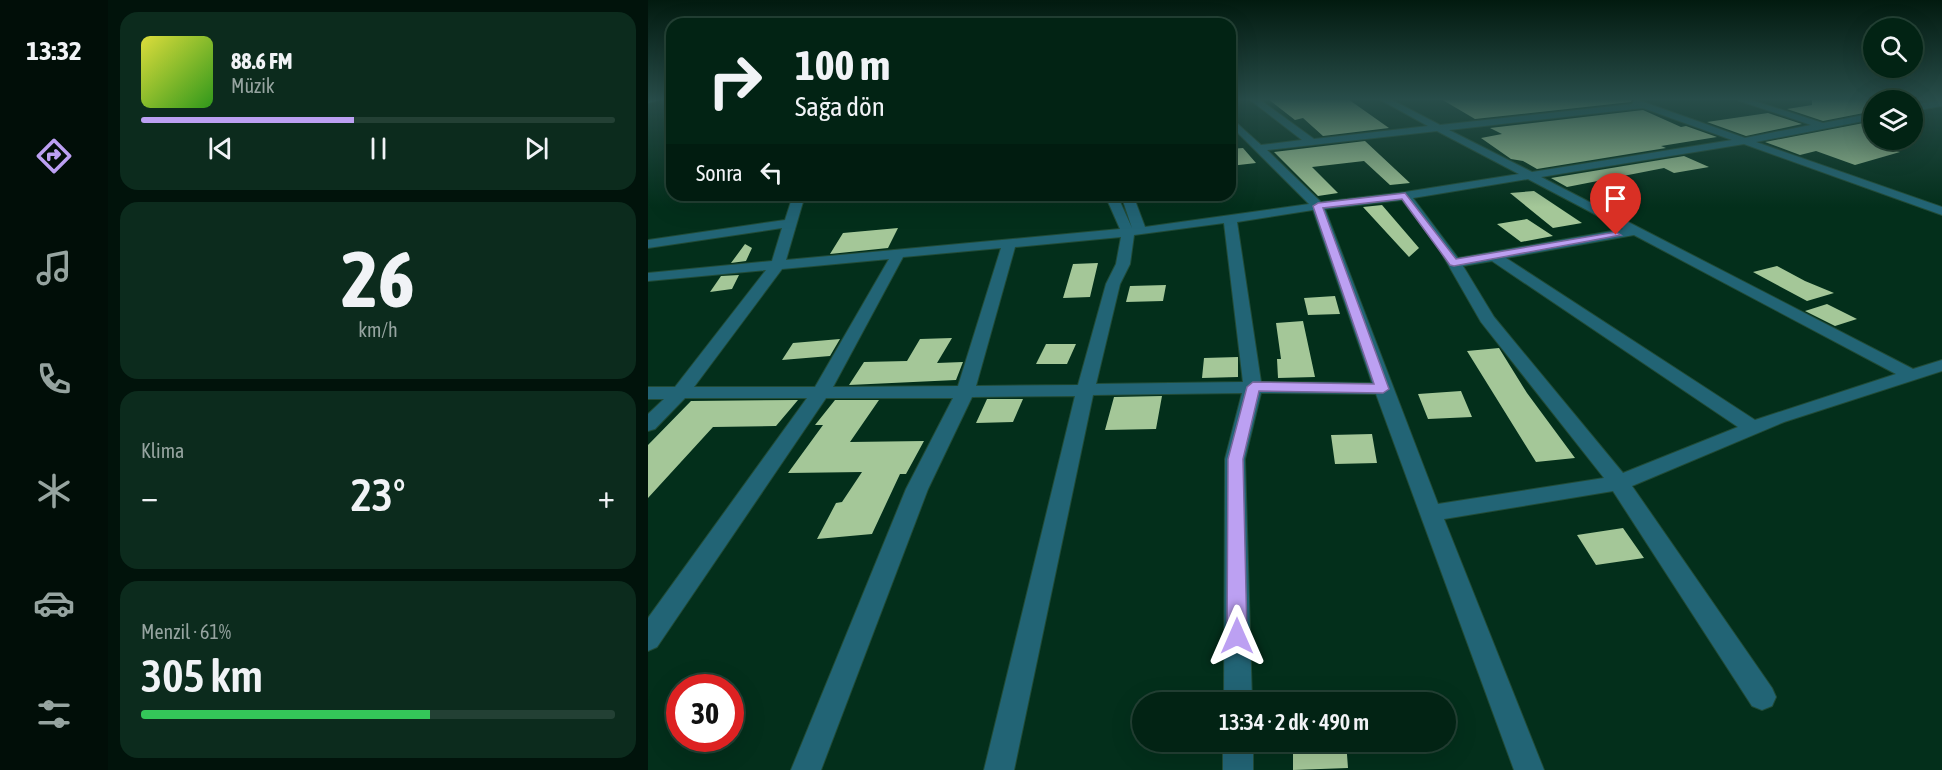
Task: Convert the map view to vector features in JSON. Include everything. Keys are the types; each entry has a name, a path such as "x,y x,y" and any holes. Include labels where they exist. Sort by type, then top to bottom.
{"street":[{"path":"1246,135 1318,206 1383,389 1529,770"},
{"path":"1301,135 1311,142"},
{"path":"1262,148 1382,135"},
{"path":"1452,135 1912,375"},
{"path":"1727,135 1942,211"},
{"path":"648,277 1008,246 1134,232 1405,196 1773,135"},
{"path":"1405,196 1454,263 1487,320 1619,483 1762,697"},
{"path":"648,425 680,393 777,266 797,201"},
{"path":"1115,201 1134,232"},
{"path":"999,770 1085,391 1113,284 1134,232 1128,201"},
{"path":"1230,218 1253,387 1235,459 1238,692"},
{"path":"648,244 789,223"},
{"path":"1454,263 1636,231"},
{"path":"806,770 917,489 965,392 1008,246"},
{"path":"648,639 821,392 898,254"},
{"path":"1494,256 1754,428"},
{"path":"1430,513 1619,483 1754,428 1942,365"},
{"path":"648,393 1085,391 1253,387 1383,389"},
{"path":"1238,752 1238,770"}],"building":[{"path":"1497,135 1711,135 1717,137 1661,146 1666,148 1537,169 1523,161 1511,159 1481,138"},
{"path":"1802,135 1863,135 1863,150 1900,152 1855,165 1816,151 1800,155 1765,142"},
{"path":"1365,141 1410,183 1390,185 1364,161 1312,167 1338,193 1318,196 1274,152"},
{"path":"1243,148 1256,163 1236,165 1236,149"},
{"path":"1684,156 1709,167 1674,173 1664,168 1567,187 1551,178"},
{"path":"1534,191 1582,223 1553,228 1510,193"},
{"path":"1382,205 1419,248 1409,257 1363,207"},
{"path":"1527,219 1553,236 1521,242 1497,224"},
{"path":"898,228 888,248 830,254 843,233"},
{"path":"745,244 752,248 746,261 731,263"},
{"path":"1098,263 1090,297 1063,298 1073,264"},
{"path":"1777,266 1834,293 1807,301 1753,272"},
{"path":"739,275 732,289 710,292 721,276"},
{"path":"1166,285 1163,301 1126,302 1130,286"},
{"path":"1335,296 1340,314 1308,315 1304,298"},
{"path":"1827,304 1857,319 1835,326 1805,311"},
{"path":"1303,321 1315,377 1278,378 1277,359 1281,359 1276,323"},
{"path":"952,338 937,363 963,362 956,380 849,385 864,362 907,361 920,339"},
{"path":"840,339 830,356 782,360 793,343"},
{"path":"1046,344 1076,344 1067,364 1036,364"},
{"path":"1499,348 1527,393 1575,458 1536,462 1467,351"},
{"path":"1238,357 1238,377 1202,378 1204,358"},
{"path":"1461,391 1472,417 1428,419 1418,394"},
{"path":"1162,396 1156,429 1105,430 1114,397"},
{"path":"987,399 1023,399 1013,422 976,423"},
{"path":"798,400 776,426 713,427 648,498 648,445 691,401"},
{"path":"835,400 879,400 850,442 924,441 906,474 900,474 872,534 817,539 836,503 842,502 862,472 788,473 823,425 815,425"},
{"path":"1372,434 1377,463 1335,464 1331,435"},
{"path":"1623,528 1644,558 1596,565 1577,535"},
{"path":"1293,752 1347,752 1348,768 1293,770"}],"route":[{"path":"1237,636 1235,459 1253,387 1383,389 1318,206 1405,196 1444,246 1454,263 1616,235"}]}
